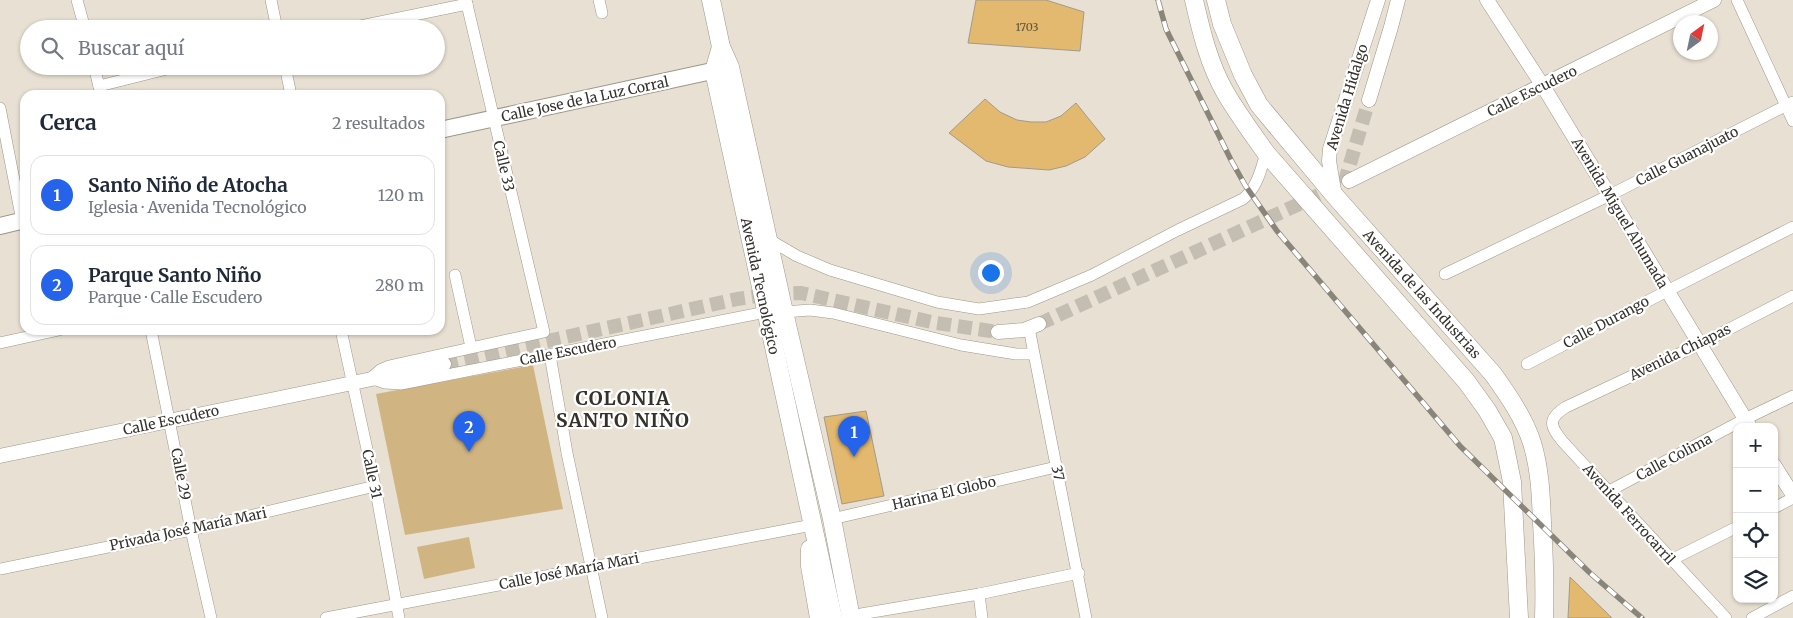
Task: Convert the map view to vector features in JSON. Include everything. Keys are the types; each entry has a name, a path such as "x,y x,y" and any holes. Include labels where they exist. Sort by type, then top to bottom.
{"main road":[{"name":"Avenida Tecnológico","path":"711,0 721,47 722,69 766,312 813,530 828,616"},
{"name":"Avenida de las Industrias","path":"1194,0 1206,48 1224,91 1266,153 1466,381 1487,410 1503,438 1512,482 1519,618"},
{"name":"Avenida de las Industrias","path":"1216,0 1222,24 1243,75 1259,104 1335,196 1493,374 1518,412 1532,442 1538,470 1545,580 1544,618"},
{"name":"Avenida Tecnológico","path":"722,69 768,239 833,526"},
{"name":"Calle Jose de la Luz Corral","path":"445,129 722,69"},
{"path":"0,226 20,221"},
{"path":"833,526 849,556 856,615"}],"street":[{"path":"77,0 83,20"},
{"path":"271,0 275,20"},
{"path":"599,0 602,13"},
{"name":"Avenida Hidalgo","path":"1335,196 1328,161 1330,148 1378,0"},
{"name":"Avenida Hidalgo","path":"1369,100 1398,0"},
{"name":"Avenida Miguel Ahumada","path":"1487,0 1543,86 1748,423"},
{"name":"Calle Escudero","path":"1349,181 1714,0"},
{"path":"1737,0 1789,104 1793,121"},
{"path":"386,20 466,2"},
{"name":"Calle 33","path":"466,2 544,332 471,346"},
{"path":"96,75 100,90 149,75"},
{"path":"287,75 290,90"},
{"name":"Calle Guanajuato","path":"1445,274 1610,195 1789,104"},
{"path":"0,108 20,205"},
{"path":"768,239 798,256 830,270 937,302 979,309 1028,302 1092,275 1178,230 1243,199 1250,194 1256,184 1266,153"},
{"name":"Calle Durango","path":"1527,364 1793,227"},
{"path":"372,378 380,370 389,366 471,346 455,275"},
{"name":"Avenida Chiapas","path":"1566,407 1700,344 1793,296"},
{"path":"784,312 810,310 833,312 961,345 1016,354 1033,354"},
{"name":"Calle Escudero","path":"372,378 385,383 401,384 766,312"},
{"path":"998,332 1034,326"},
{"name":"37","path":"1034,326 1033,354 1086,618"},
{"path":"0,343 36,335"},
{"name":"Calle 29","path":"152,335 171,421 191,530 211,618"},
{"name":"Calle 31","path":"342,335 375,486 399,618"},
{"path":"550,355 568,454 602,618"},
{"name":"Calle Escudero","path":"0,456 444,364"},
{"name":"Calle Colima","path":"1748,423 1793,396"},
{"name":"Avenida Ferrocarril","path":"1566,407 1556,413 1552,420 1554,430 1726,618"},
{"name":"Calle Colima","path":"1609,491 1733,430"},
{"name":"Harina El Globo","path":"833,526 1056,467"},
{"path":"1776,468 1793,497 1778,506"},
{"name":"Privada José María Mari","path":"0,569 191,530 375,486"},
{"path":"1671,560 1733,529"},
{"name":"Calle José María Mari","path":"326,618 591,567 813,530"},
{"path":"856,615 979,594 1078,573"},
{"path":"979,594 982,618"},
{"path":"1752,618 1793,596"}],"shaded area":[{"path":"533,365 563,509 405,535 376,394"},
{"path":"469,537 475,568 424,579 417,547"}],"building":[{"path":"976,0 1046,0 1084,12 1080,51 968,43"},
{"path":"985,99 1000,112 1017,120 1031,122 1046,122 1061,116 1076,103 1105,139 1085,157 1066,166 1049,170 1008,167 986,161 949,133"},
{"path":"866,411 884,496 842,504 824,417"},
{"path":"1570,577 1612,618 1568,618"}],"tunnel":[{"path":"1344,184 1369,100"},
{"path":"1039,324 1349,181"},
{"path":"444,364 737,299 772,294 801,293 936,323 998,332"}],"railway":[{"path":"1158,0 1166,29 1231,160 1245,185 1277,231 1460,446 1590,573 1642,618"}],"place":[{"name":"Parque Santo Niño","path":"469,452"},
{"name":"Santo Niño de Atocha","path":"854,457"}],"district":[{"name":"COLONIA SANTO NIÑO","path":"623,409"}]}
